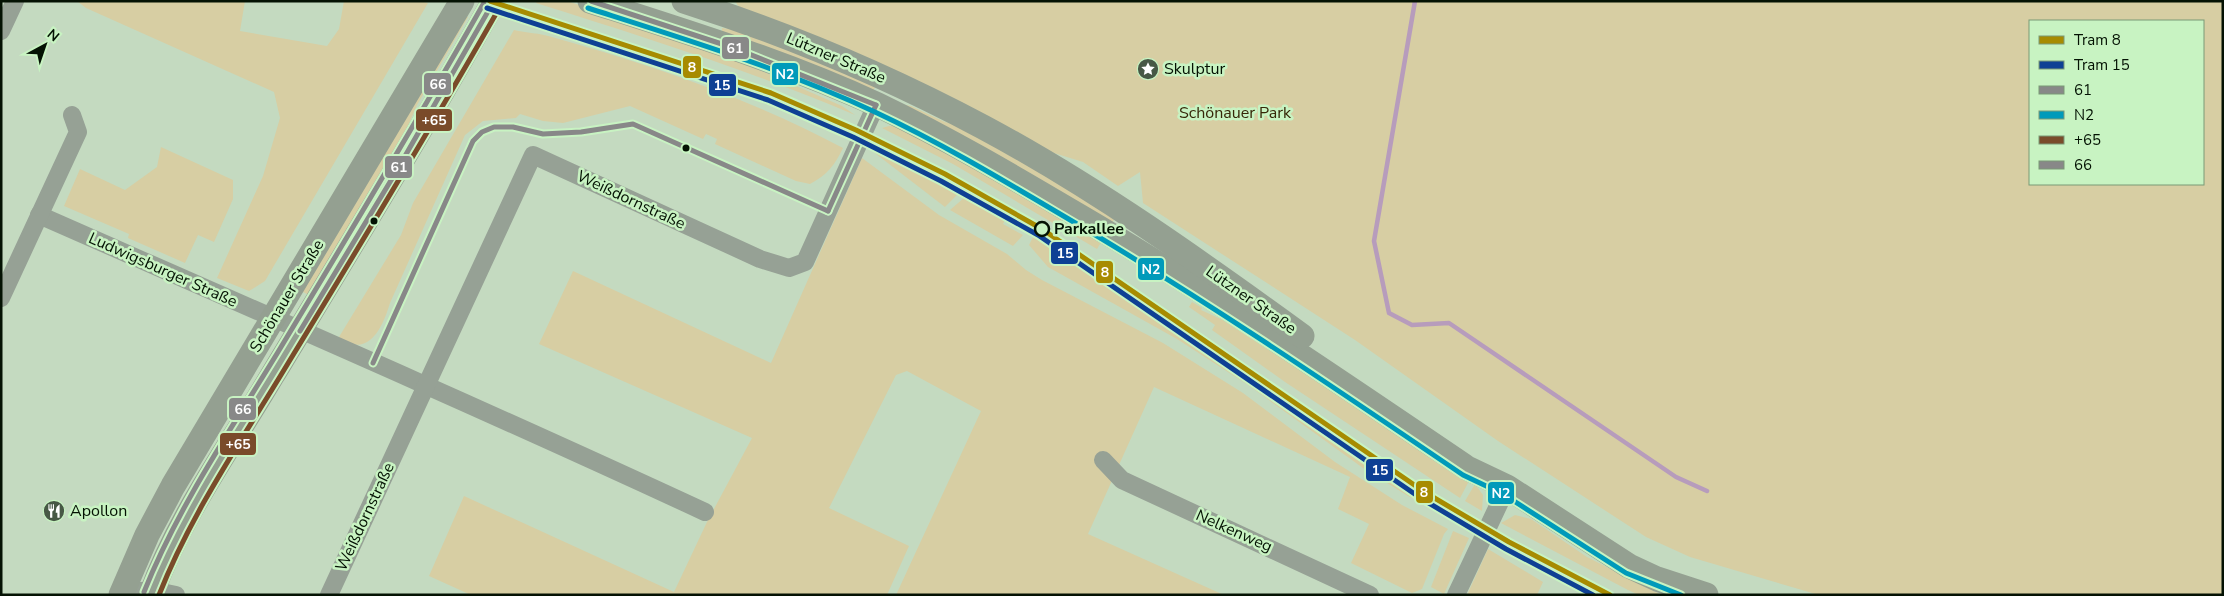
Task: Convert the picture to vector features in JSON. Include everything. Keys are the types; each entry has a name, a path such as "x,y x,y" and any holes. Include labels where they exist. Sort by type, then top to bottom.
{"main road":[{"name":"Schönauer Straße","path":"124,587 173,486 393,176 494,1"},
{"name":"Lützner Straße","path":"590,1 743,51 876,105 984,160 1038,190 1236,311 1467,468 1507,487 1629,566 1656,579 1706,595"},
{"name":"Lützner Straße","path":"684,1 821,50 909,89 984,127 1079,183 1237,289 1466,450 1507,487"},
{"name":"Schönauer Straße","path":"152,592 287,325 458,4"},
{"name":"Lützner Straße","path":"876,105 880,95 895,94 953,122 984,127"}],"street":[{"path":"1,31 15,1"},
{"name":"Weißdornstraße","path":"329,595 534,155 760,259 789,268 805,262 876,105"},
{"path":"1,298 78,132 72,115"},
{"name":"Ludwigsburger Straße","path":"39,215 287,325"},
{"path":"287,325 427,385 705,512"},
{"name":"Nelkenweg","path":"1103,460 1122,480 1370,595"},
{"path":"1456,595 1507,487"},
{"path":"124,587 176,595"}],"green space":[{"path":"77,1 245,1 240,31 327,46 339,29 344,1 420,1 428,3 265,281 249,291 217,278 263,176 280,118 274,92 86,8"},
{"path":"537,1 567,1 644,26 755,68 842,106 855,115 737,69 536,3"},
{"name":"Schönauer Park","path":"735,1 2223,1 2223,595 1819,595 1690,557 1646,537 1498,441 1355,340 1143,203 1140,172 1118,186 1083,162 1041,149 739,7"},
{"path":"462,15 468,17 417,105 399,147 311,296 299,290"},
{"path":"722,28 743,31 876,86 872,92 722,36"},
{"path":"514,30 547,36 627,59 664,72 773,114 843,148 830,169 810,184 796,181 715,144 717,139 706,134 703,139 630,106 563,123 543,121 520,114 516,118 483,121 465,135 379,330 373,337 359,345 339,337 401,235 413,203"},
{"path":"735,85 855,134 853,140 735,87"},
{"path":"900,104 911,106 945,122 973,130 1116,216 1110,227"},
{"path":"898,126 1103,239 1097,249 953,164 882,128"},
{"path":"870,141 963,189 945,207 867,147"},
{"path":"161,147 233,180 233,199 214,242 198,235 185,263 128,238 129,234 64,206 80,169 125,190 157,167"},
{"path":"862,158 939,215 1007,254 1026,270 1042,280 1163,343 1243,393 1335,462 1402,505 1448,529 1444,534 1422,589 1412,593 1351,563 1369,524 1338,509 1350,477 1154,387 1088,534 1224,595 896,595 981,411 907,371 896,375 829,508 909,546 887,595 471,595 429,576 464,496 674,592 707,522 752,438 539,344 573,271 771,363"},
{"path":"965,197 1005,220 1003,224 1023,235 1013,246 950,210"},
{"path":"1033,237 1053,248 1057,242 1339,440 1451,513 1449,516 1408,496 1363,468 1248,385 1177,339 1048,267 1029,245"},
{"path":"1192,302 1202,308 1201,310 1225,321 1467,479 1468,483 1460,498 1285,382 1212,330 1215,325 1189,307"},
{"path":"1475,484 1483,495 1482,511 1465,501"},
{"path":"1515,515 1531,519 1587,557 1662,595 1639,595 1501,523"},
{"path":"1453,531 1469,538 1444,594 1431,587"},
{"path":"1493,538 1602,595 1591,593 1563,581 1492,540"},
{"path":"1488,549 1543,582 1537,595 1467,595"}],"waterway":[{"path":"1415,1 1374,241 1389,313 1412,325 1449,323 1676,477 1707,491"}],"tram line":[{"name":"8","path":"490,1 771,93 856,130 945,174 1042,229 1426,493 1509,542 1610,595"},
{"name":"15","path":"487,8 768,100 853,137 941,181 1038,235 1422,499 1506,549 1593,595"}],"transit line":[{"name":"66","path":"144,592 173,530 206,470 357,221 485,1"},
{"name":"61","path":"300,331 393,177 494,1"},
{"name":"61","path":"591,1 734,48 876,105"},
{"name":"+65","path":"159,595 172,564 203,504 397,183 501,5"},
{"name":"N2","path":"588,8 661,31 805,82 875,112 944,147 1159,274 1312,373 1463,475 1503,494 1626,573 1681,595"},
{"name":"61","path":"828,211 876,105"},
{"name":"61","path":"373,363 473,141 482,132 494,127 513,127 543,134 581,132 633,124 828,211"}],"place":[{"name":"Skulptur","path":"1148,69"},
{"name":"Parkallee","path":"1042,229"},
{"name":"Apollon","path":"54,511"}]}
